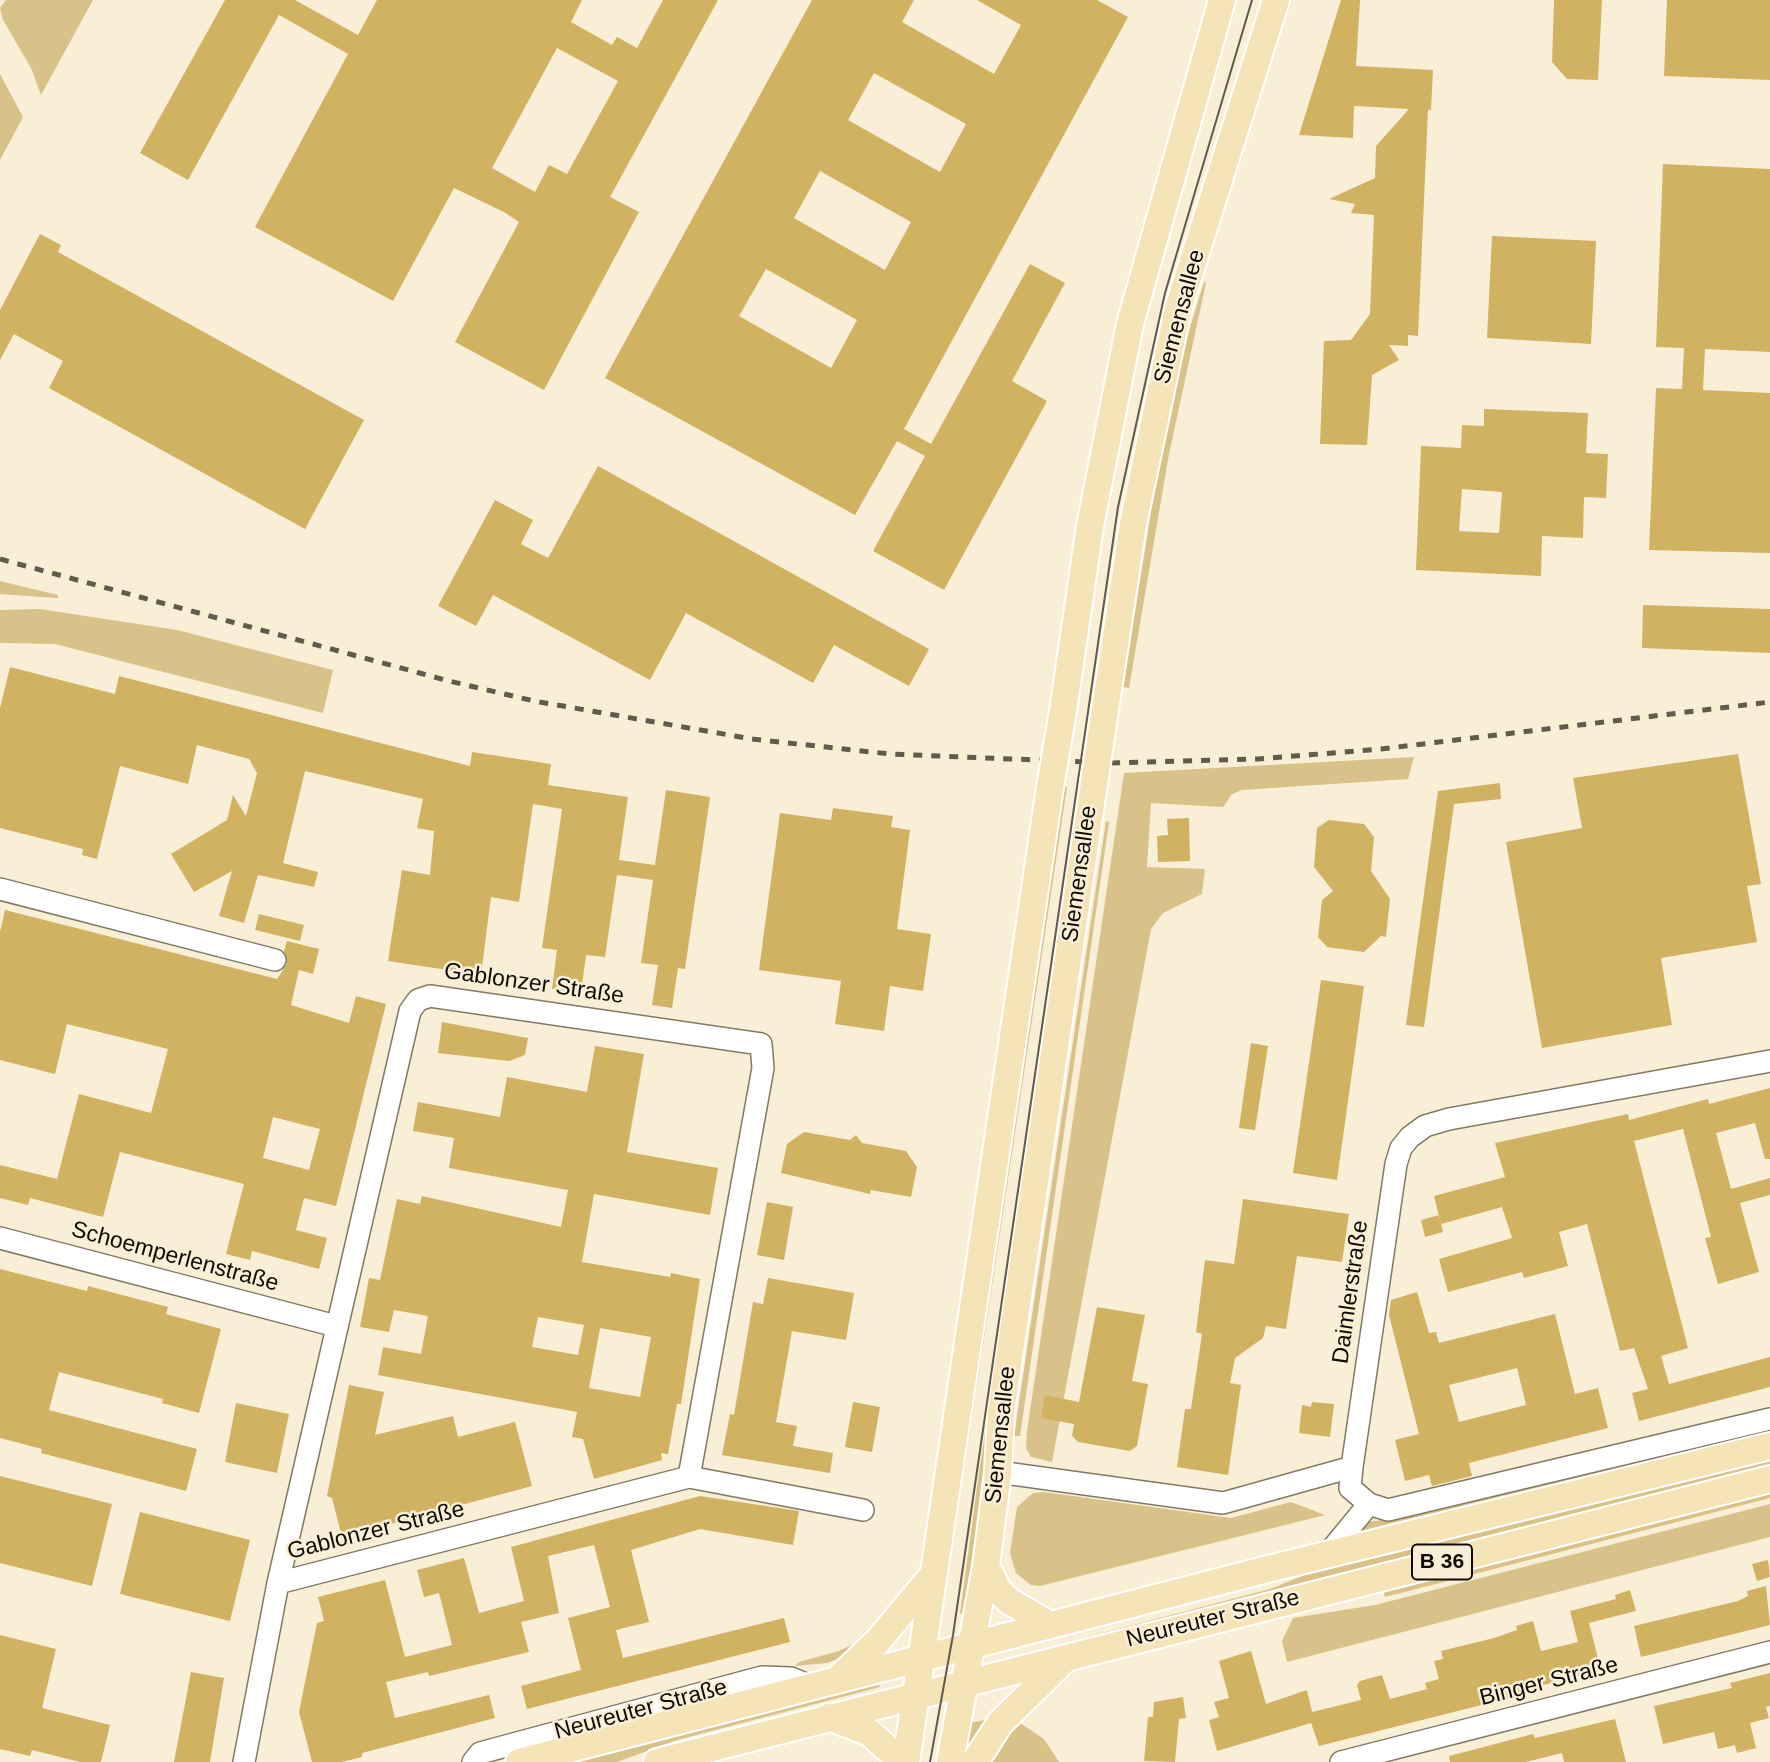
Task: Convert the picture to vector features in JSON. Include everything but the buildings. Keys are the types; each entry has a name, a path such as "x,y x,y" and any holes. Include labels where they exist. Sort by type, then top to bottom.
{"main road":[{"name":"Siemensallee","path":"904,1762 1090,526 1130,324 1222,0"},
{"name":"Siemensallee","path":"950,1762 986,1566 998,1472 1002,1412 1133,524 1178,309 1276,0"},
{"name":"Neureuter Straße","path":"519,1762 1327,1555 1770,1446"},
{"name":"Neureuter Straße","path":"657,1762 1069,1655 1770,1479"},
{"path":"986,1566 998,1590 1009,1601 1050,1625"},
{"path":"826,1683 878,1641 933,1575"},
{"path":"975,1762 1000,1723 1069,1655"},
{"path":"829,1717 870,1733 904,1762"}],"street":[{"path":"0,888 275,960"},
{"name":"Gablonzer Straße","path":"244,1762 278,1583 336,1326 410,1011 418,1000 430,996 761,1044 763,1068 689,1477"},
{"name":"Daimlerstraße","path":"1352,1466 1396,1164 1401,1148 1410,1137 1424,1126 1449,1119 1770,1061"},
{"name":"Schoemperlenstraße","path":"0,1238 336,1326"},
{"path":"998,1472 1223,1503 1352,1466 1350,1489 1369,1504 1388,1510 1770,1419"},
{"name":"Gablonzer Straße","path":"278,1583 689,1477 863,1510"},
{"path":"1327,1555 1369,1504"},
{"name":"Binger Straße","path":"1342,1762 1770,1652"},
{"name":"Neureuter Straße","path":"472,1762 480,1753 762,1677 826,1683"}],"shaded area":[{"path":"6,0 93,0 41,95 31,68 3,20 0,8"},
{"path":"0,74 23,117 0,160"},
{"path":"1204,282 1206,283 1169,454 1129,688 1123,687 1158,468 1184,347"},
{"path":"0,581 58,595 58,598 0,594"},
{"path":"40,609 177,630 333,670 323,713 55,644 0,643 0,610"},
{"path":"1414,757 1408,779 1242,790 1232,794 1223,807 1151,803 1147,867 1205,869 1202,894 1163,913 1151,929 1052,1462 1031,1457 1026,1448 1027,1431 1124,773"},
{"path":"1060,787 1067,787 942,1618 937,1620"},
{"path":"1106,821 1109,822 1020,1436 1014,1436"},
{"path":"1033,1106 974,1610 960,1614 977,1487"},
{"path":"1770,1424 1770,1435 1355,1537 1367,1522 1417,1515"},
{"path":"1770,1456 1770,1468 1009,1663 1008,1658 1270,1589 1322,1568"},
{"path":"1770,1491 1770,1498 1385,1597 1383,1590"},
{"path":"1044,1492 1231,1518 1291,1502 1325,1515 1040,1586 1031,1585 1016,1573 1010,1553 1017,1507 1033,1493"},
{"path":"1770,1504 1770,1537 1287,1662 1282,1641 1293,1618 1375,1605"},
{"path":"873,1635 850,1654 827,1663 795,1666 799,1662 839,1651"},
{"path":"878,1683 880,1687 677,1740 617,1762 570,1762"},
{"path":"992,1718 965,1759 971,1723"},
{"path":"1017,1721 1044,1739 1059,1762 989,1762"}],"tram line":[{"path":"930,1762 953,1635 1118,507 1165,293 1252,0"}],"railway":[{"path":"0,559 449,681 534,701 752,739 890,754 1110,763 1258,759 1381,749 1770,702"}]}
